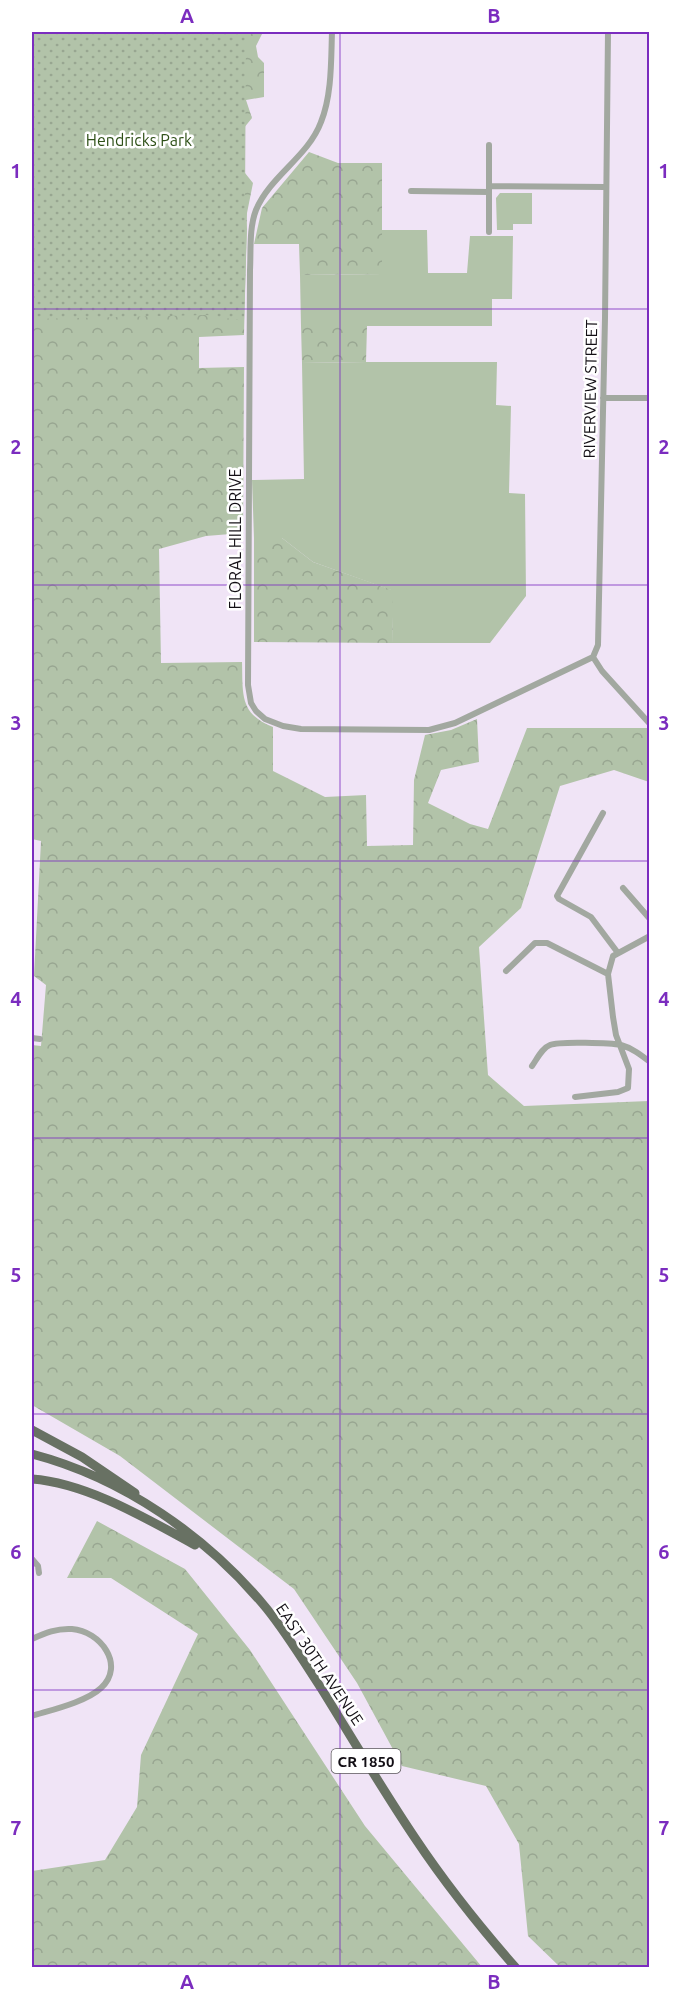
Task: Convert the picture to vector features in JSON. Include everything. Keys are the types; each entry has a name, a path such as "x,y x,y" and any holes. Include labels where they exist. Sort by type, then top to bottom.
{"main road":[{"path":"32,1430 100,1468 153,1508"},
{"name":"EAST 30TH AVENUE","path":"32,1454 98,1478 153,1508 216,1556 267,1610 312,1675 416,1840 516,1968"},
{"path":"32,1479 74,1488 122,1507 216,1556"}],"street":[{"name":"FLORAL HILL DRIVE","path":"332,32 327,96 321,122 311,141 265,195 255,214 252,231 248,685 251,703 259,715 265,719 301,729 429,730 455,723 593,657"},
{"name":"RIVERVIEW STREET","path":"593,657 598,645 608,32"},
{"path":"489,145 489,232"},
{"path":"411,191 606,187"},
{"path":"603,398 650,398"},
{"path":"593,657 602,671 650,724"},
{"path":"603,813 557,896 591,917 618,953"},
{"path":"624,888 650,919"},
{"path":"575,1096 618,1092 628,1088 629,1069 613,1017 608,974 613,956 650,936"},
{"path":"506,971 535,943 547,943 608,974"},
{"path":"32,1038 40,1039"},
{"path":"532,1066 541,1052 550,1045 620,1045 638,1053 650,1062"},
{"path":"32,1559 38,1566 39,1573"},
{"path":"32,1639 58,1629 75,1629 90,1634 101,1642 108,1651 110,1664 107,1680 94,1693 54,1710 32,1716"}],"green space":[{"path":"32,32 263,32 256,46 258,57 264,63 264,97 246,100 252,118 239,134 245,173 253,183 247,213 244,335 199,337 199,368 244,367 243,533 206,536 159,549 161,663 242,662 245,701 254,716 273,727 273,771 325,797 366,795 367,846 413,845 414,780 425,735 451,730 477,719 479,762 441,770 428,803 470,824 488,829 527,728 649,728 649,782 614,770 560,786 521,908 479,947 488,1075 524,1106 649,1101 649,1967 560,1967 528,1936 519,1844 486,1786 402,1766 357,1683 294,1589 120,1456 32,1405 32,1045 41,1046 46,985 34,976 41,841 32,839"},
{"name":"Hendricks Park","path":"32,32 246,32 245,205 247,229 244,321 207,315 32,319"},
{"path":"309,152 338,163 382,163 382,274 300,275 299,244 254,244 262,208"},
{"path":"500,193 532,193 532,224 513,224 513,230 497,230 496,198"},
{"path":"382,230 427,230 428,273 467,273 470,236 513,236 512,299 492,299 492,326 301,326 300,275 382,274"},
{"path":"301,326 367,326 366,362 302,363"},
{"path":"497,362 496,405 511,406 509,493 525,494 526,596 490,643 393,643 391,590 313,562 282,538 254,538 252,480 304,479 302,363"},
{"path":"254,538 282,538 313,562 392,590 393,643 254,642"},
{"path":"97,1521 185,1569 250,1650 365,1826 482,1967 32,1967 32,1871 105,1860 137,1807 141,1755 198,1634 111,1578 67,1578"}]}
